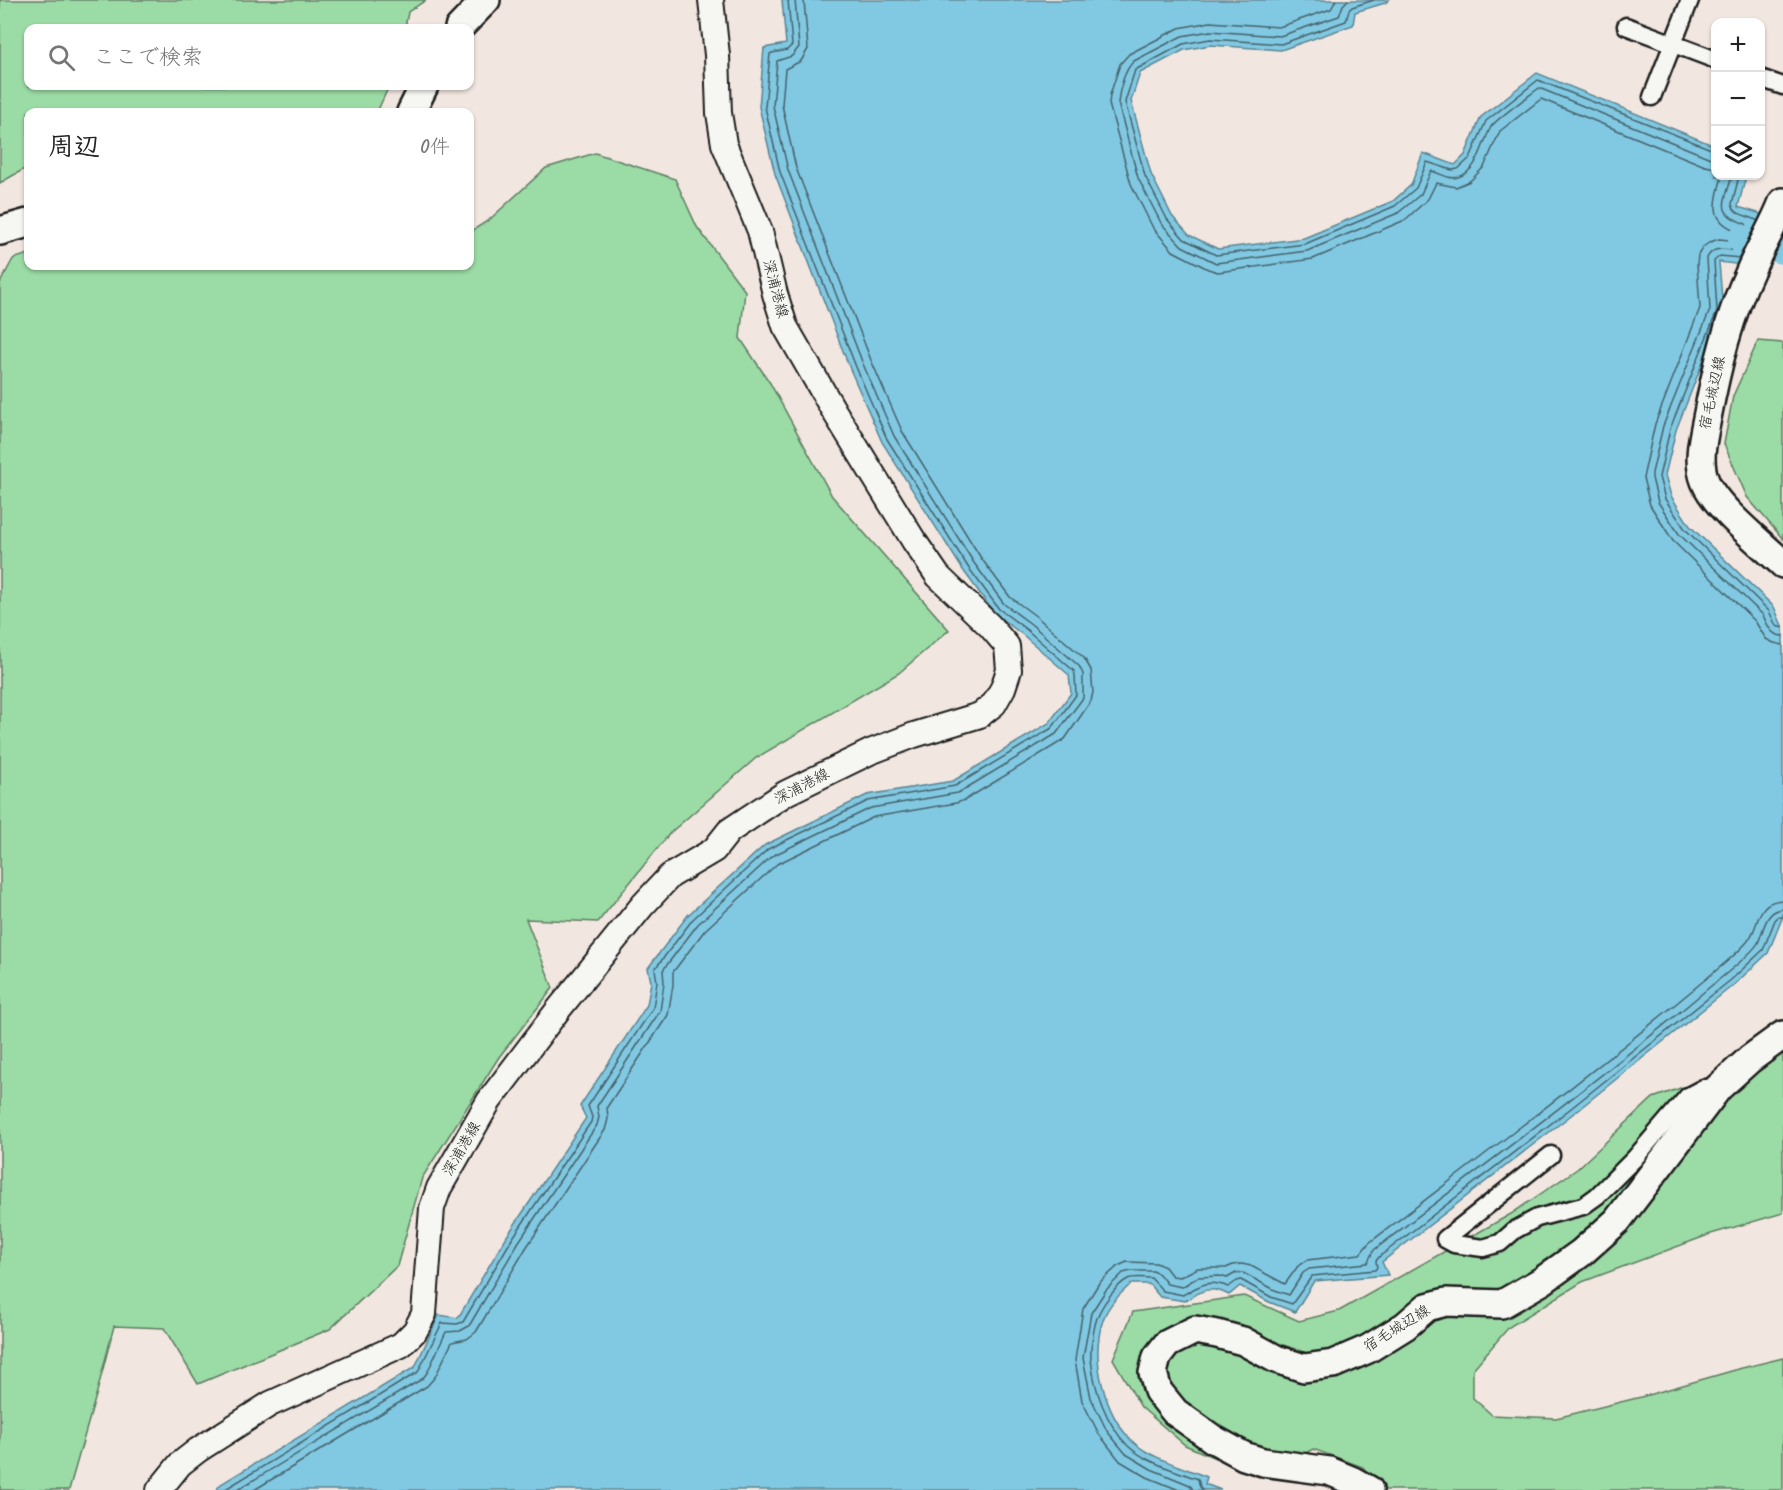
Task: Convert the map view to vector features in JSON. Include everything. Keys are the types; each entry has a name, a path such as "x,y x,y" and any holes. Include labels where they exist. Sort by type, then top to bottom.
{"main road":[{"path":"463,24 486,0"},
{"name":"深浦港線","path":"159,1490 180,1464 198,1450 270,1404 401,1345 415,1332 424,1314 432,1208 439,1188 489,1101 558,1010 642,906 670,876 714,850 729,831 786,793 870,752 914,735 980,715 994,704 1010,670 1006,645 990,626 938,576 834,411 785,326 760,231 724,144 719,113 717,55 711,0"},
{"path":"413,108 422,90"},
{"name":"宿毛城辺線","path":"1780,209 1751,269 1728,327 1717,366 1701,459 1704,480 1713,496 1783,564"},
{"path":"0,231 24,224"},
{"name":"宿毛城辺線","path":"1369,1490 1329,1471 1263,1462 1244,1456 1213,1440 1174,1412 1158,1391 1153,1373 1157,1357 1167,1344 1196,1330 1243,1341 1276,1359 1304,1368 1333,1364 1368,1349 1405,1326 1427,1307 1446,1302 1502,1304 1542,1281 1581,1253 1617,1221 1718,1088 1750,1059 1783,1035"}],"street":[{"path":"1652,97 1690,0"},
{"path":"1626,26 1711,58"},
{"path":"1765,79 1783,86"},
{"path":"1551,1155 1445,1239 1454,1244 1482,1248 1500,1243 1515,1230 1537,1218 1583,1206 1597,1196 1634,1160 1688,1096 1703,1088 1718,1088"}],"green space":[{"path":"0,0 426,0 408,12 406,24 24,24 24,90 387,90 379,108 24,108 24,169 0,183"},
{"path":"595,153 675,179 697,227 745,291 740,338 770,383 832,496 949,630 899,673 756,758 670,833 598,922 526,919 553,988 499,1057 422,1178 397,1266 330,1329 198,1384 164,1328 114,1326 69,1490 0,1490 0,283 13,259 24,255 24,270 474,270 474,229 489,220 546,168"},
{"path":"1758,341 1783,343 1783,539 1747,497 1724,444 1733,396"},
{"path":"1783,1046 1783,1213 1711,1234 1582,1282 1509,1327 1473,1369 1473,1398 1492,1415 1556,1418 1783,1358 1783,1490 1379,1490 1363,1467 1313,1449 1259,1477 1185,1445 1141,1407 1113,1359 1133,1312 1244,1296 1299,1321 1339,1311 1511,1214 1577,1169 1653,1098 1772,1055"}],"water":[{"path":"782,0 1389,0 1355,12 1353,25 1281,50 1210,45 1184,50 1140,73 1131,101 1151,174 1172,216 1189,235 1218,249 1304,238 1393,201 1411,185 1423,153 1455,165 1465,155 1481,117 1537,73 1711,144 1711,180 1745,180 1738,207 1768,216 1743,265 1719,262 1723,311 1676,430 1665,475 1671,496 1690,526 1774,607 1783,628 1783,916 1768,953 1736,983 1382,1262 1388,1275 1314,1281 1295,1312 1269,1302 1240,1286 1229,1295 1216,1290 1206,1290 1185,1301 1160,1297 1149,1284 1131,1284 1119,1296 1108,1309 1103,1320 1098,1351 1102,1384 1114,1416 1122,1429 1139,1447 1167,1462 1207,1477 1205,1484 1221,1490 216,1490 221,1484 415,1367 439,1315 458,1318 507,1236 586,1118 580,1106 647,1005 651,982 648,968 688,915 765,845 867,795 953,781 1049,723 1071,693 1069,675 995,614 963,570 882,442 850,369 775,174 759,107 764,48 786,44"}],"waterway":[{"path":"1743,240 1783,249"}]}
